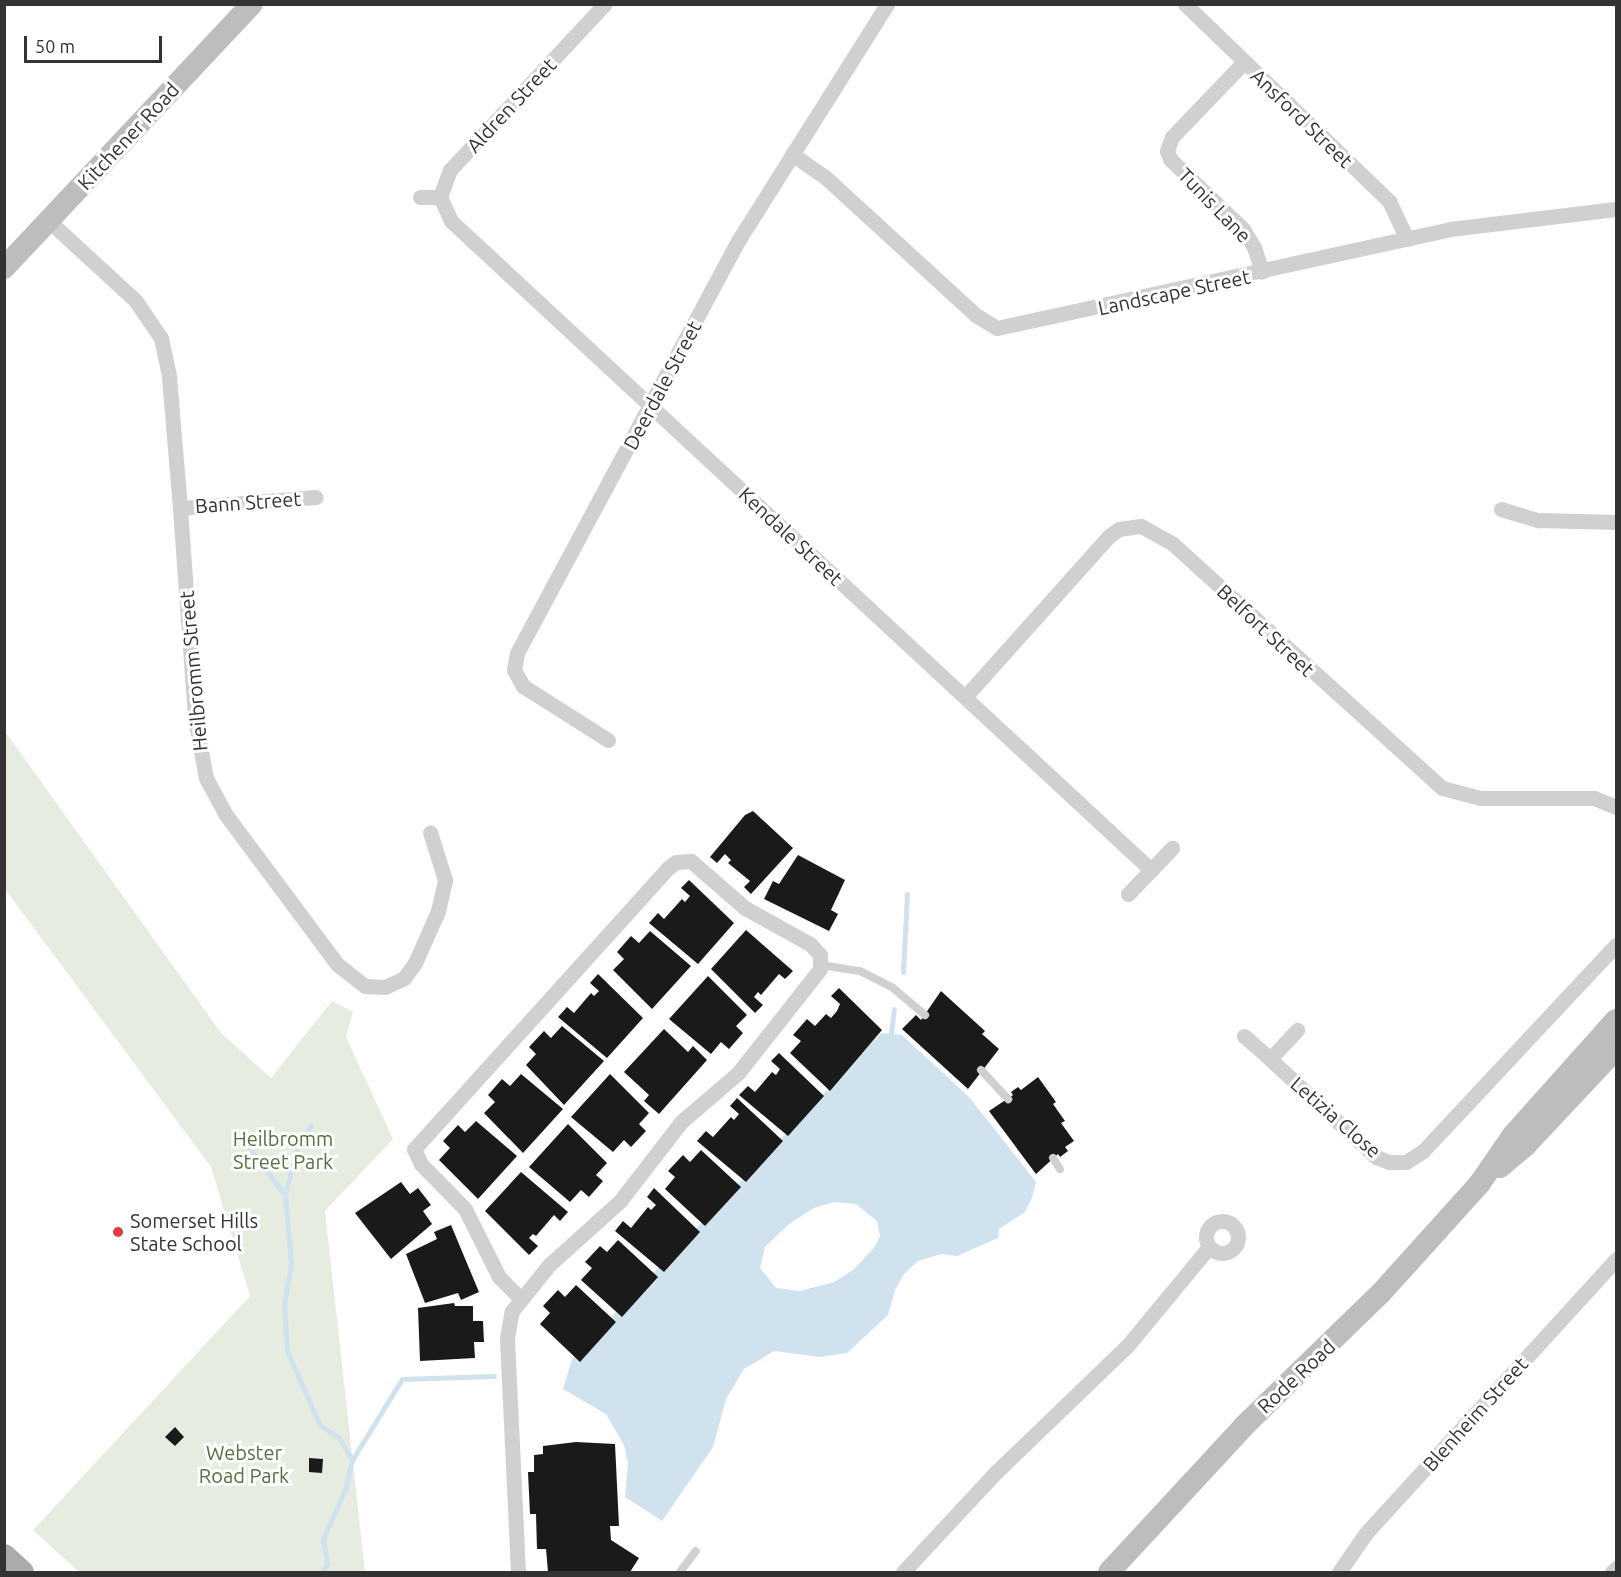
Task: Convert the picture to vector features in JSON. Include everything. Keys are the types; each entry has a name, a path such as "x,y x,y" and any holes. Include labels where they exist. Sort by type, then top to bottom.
{"main road":[{"name":"Kitchener Road","path":"4,268 252,4"},
{"name":"Rode Road","path":"1108,1571 1244,1426 1381,1293 1480,1183 1513,1135 1617,1020"},
{"name":"Rode Road","path":"1480,1183 1525,1146 1617,1049"},
{"path":"4,1556 22,1572"}],"street":[{"name":"Aldren Street","path":"440,197 450,170 605,4"},
{"name":"Deerdale Street","path":"608,740 528,690 515,676 514,664 738,241 887,4"},
{"name":"Ansford Street","path":"1185,4 1389,201 1407,239"},
{"name":"Tunis Lane","path":"1244,62 1172,137 1167,151 1174,163 1243,229 1254,247 1262,272"},
{"name":"Landscape Street","path":"792,154 824,176 977,316 997,328 1407,239 1496,222 1617,209"},
{"path":"420,197 440,197"},
{"name":"Kendale Street","path":"440,197 451,221 1151,870"},
{"name":"Heilbromm Street","path":"49,221 135,300 155,326 167,368 195,718 206,778 226,815 338,964 365,986 385,987 404,978 438,911 445,880 430,832"},
{"name":"Bann Street","path":"180,508 316,497"},
{"path":"1501,509 1538,520 1617,522"},
{"name":"Belfort Street","path":"965,697 1109,536 1119,529 1141,525 1173,544 1442,788 1481,798 1594,798 1617,807"},
{"path":"1128,894 1172,848"},
{"path":"518,1572 507,1328 520,1298 567,1246 620,1200 681,1122 738,1073 780,1016 816,977 821,964 820,955 810,944 745,908 695,864 676,862 421,1136 414,1149 418,1160 465,1209 499,1277 520,1298"},
{"name":"Letizia Close","path":"1244,1036 1376,1157 1389,1162 1406,1162 1423,1151 1617,945"},
{"path":"1270,1059 1297,1030"},
{"path":"903,1572 994,1473 1128,1345 1209,1247"},
{"name":"Blenheim Street","path":"1339,1572 1366,1533 1617,1259"},
{"path":"1612,1572 1617,1568"}],"lane":[{"path":"821,964 860,971 893,988 925,1015"},
{"path":"981,1071 1008,1099"},
{"path":"1053,1158 1060,1169"},
{"path":"680,1572 696,1551"}],"green space":[{"path":"4,730 221,1033 271,1078 332,1001 353,1012 346,1037 393,1139 325,1211 365,1572 79,1572 33,1530 250,1296 211,1167 5,889"}],"water":[{"path":"881,1033 902,1035 970,1098 1036,1182 1025,1212 999,1229 998,1238 957,1256 941,1254 918,1261 904,1274 895,1290 888,1315 847,1353 820,1357 774,1351 744,1369 726,1399 713,1447 662,1521 625,1497 628,1463 624,1445 606,1414 563,1389 572,1359","holes":["834,1202 856,1204 877,1221 880,1236 874,1248 853,1270 834,1282 800,1291 776,1288 760,1268 765,1247 789,1224 814,1208"]}],"building":[{"path":"753,811 793,848 751,894 744,887 750,881 728,863 731,860 725,854 717,863 710,857 745,815"},
{"path":"798,855 845,880 831,910 838,914 829,931 764,899 773,881 779,884"},
{"path":"689,880 734,923 698,964 649,923 658,913 664,919 682,899 685,902 690,896 681,888"},
{"path":"746,930 793,971 785,979 779,974 761,995 758,992 754,997 763,1005 755,1013 711,969"},
{"path":"650,931 691,966 652,1009 613,970 624,959 617,952 631,936 639,943"},
{"path":"598,974 643,1018 607,1058 558,1017 567,1007 574,1013 591,993 594,996 599,991 590,983"},
{"path":"708,976 747,1015 736,1026 743,1033 729,1049 721,1042 711,1054 669,1019"},
{"path":"839,988 882,1030 830,1091 790,1053 801,1041 793,1035 807,1019 815,1026 826,1014 831,1018 837,1011 840,1004 831,996"},
{"path":"941,991 985,1031 982,1034 999,1049 968,1089 902,1029 916,1015 921,1020"},
{"path":"562,1026 604,1061 564,1105 526,1065 536,1054 529,1047 544,1031 551,1038"},
{"path":"664,1029 688,1052 693,1046 707,1060 659,1114 644,1101 649,1095 624,1072"},
{"path":"779,1053 824,1096 788,1136 739,1095 748,1086 755,1092 772,1072 776,1075 780,1069 771,1061"},
{"path":"521,1074 563,1109 523,1153 484,1113 495,1102 488,1095 502,1079 510,1086"},
{"path":"610,1074 649,1113 639,1124 646,1131 631,1147 624,1140 613,1152 571,1117"},
{"path":"1038,1077 1056,1102 1053,1104 1065,1121 1061,1123 1074,1141 1065,1147 1068,1151 1060,1157 1058,1154 1036,1174 989,1111 1013,1095 1011,1092 1018,1087 1021,1090"},
{"path":"737,1098 783,1141 746,1182 697,1141 706,1131 713,1137 731,1117 734,1120 739,1114 730,1106"},
{"path":"476,1121 517,1156 478,1199 439,1160 450,1148 443,1141 458,1125 465,1132"},
{"path":"568,1124 607,1163 596,1175 603,1181 589,1197 581,1190 570,1202 529,1167"},
{"path":"701,1150 741,1187 705,1226 665,1189 675,1177 668,1171 683,1155 690,1162"},
{"path":"521,1172 568,1212 560,1221 554,1215 536,1236 533,1234 529,1238 538,1246 529,1255 485,1211"},
{"path":"401,1182 410,1194 418,1188 431,1205 423,1211 432,1224 391,1259 355,1213"},
{"path":"654,1188 700,1232 664,1272 615,1231 623,1221 631,1228 648,1207 651,1210 656,1205 647,1197"},
{"path":"451,1225 479,1292 461,1300 458,1293 425,1303 406,1254 437,1239 434,1232"},
{"path":"618,1240 658,1277 622,1317 581,1280 592,1268 585,1262 600,1246 607,1252"},
{"path":"576,1285 616,1322 580,1362 540,1324 550,1313 543,1306 558,1290 565,1297"},
{"path":"454,1303 455,1306 473,1306 473,1321 483,1321 484,1342 474,1342 475,1358 420,1361 418,1308"},
{"path":"175,1427 184,1437 175,1446 165,1437"},
{"path":"576,1442 615,1444 619,1526 610,1526 611,1540 639,1558 630,1572 548,1572 546,1549 537,1549 536,1514 530,1514 528,1472 534,1472 534,1455 543,1454 543,1446"},
{"path":"309,1458 323,1459 322,1473 309,1472"}],"waterway":[{"path":"903,972 907,894"},
{"path":"891,1033 894,1009"},
{"path":"311,1125 297,1148 285,1195 291,1264 284,1304 287,1351 320,1425 339,1438 352,1460 346,1487 323,1539 327,1564 322,1572"},
{"path":"241,1137 285,1195"},
{"path":"352,1460 402,1379 494,1376"}],"place":[{"name":"Somerset Hills State School","path":"118,1232"}],"park label":[{"name":"Heilbromm Street Park","path":"283,1150"},
{"name":"Webster Road Park","path":"244,1464"}]}
